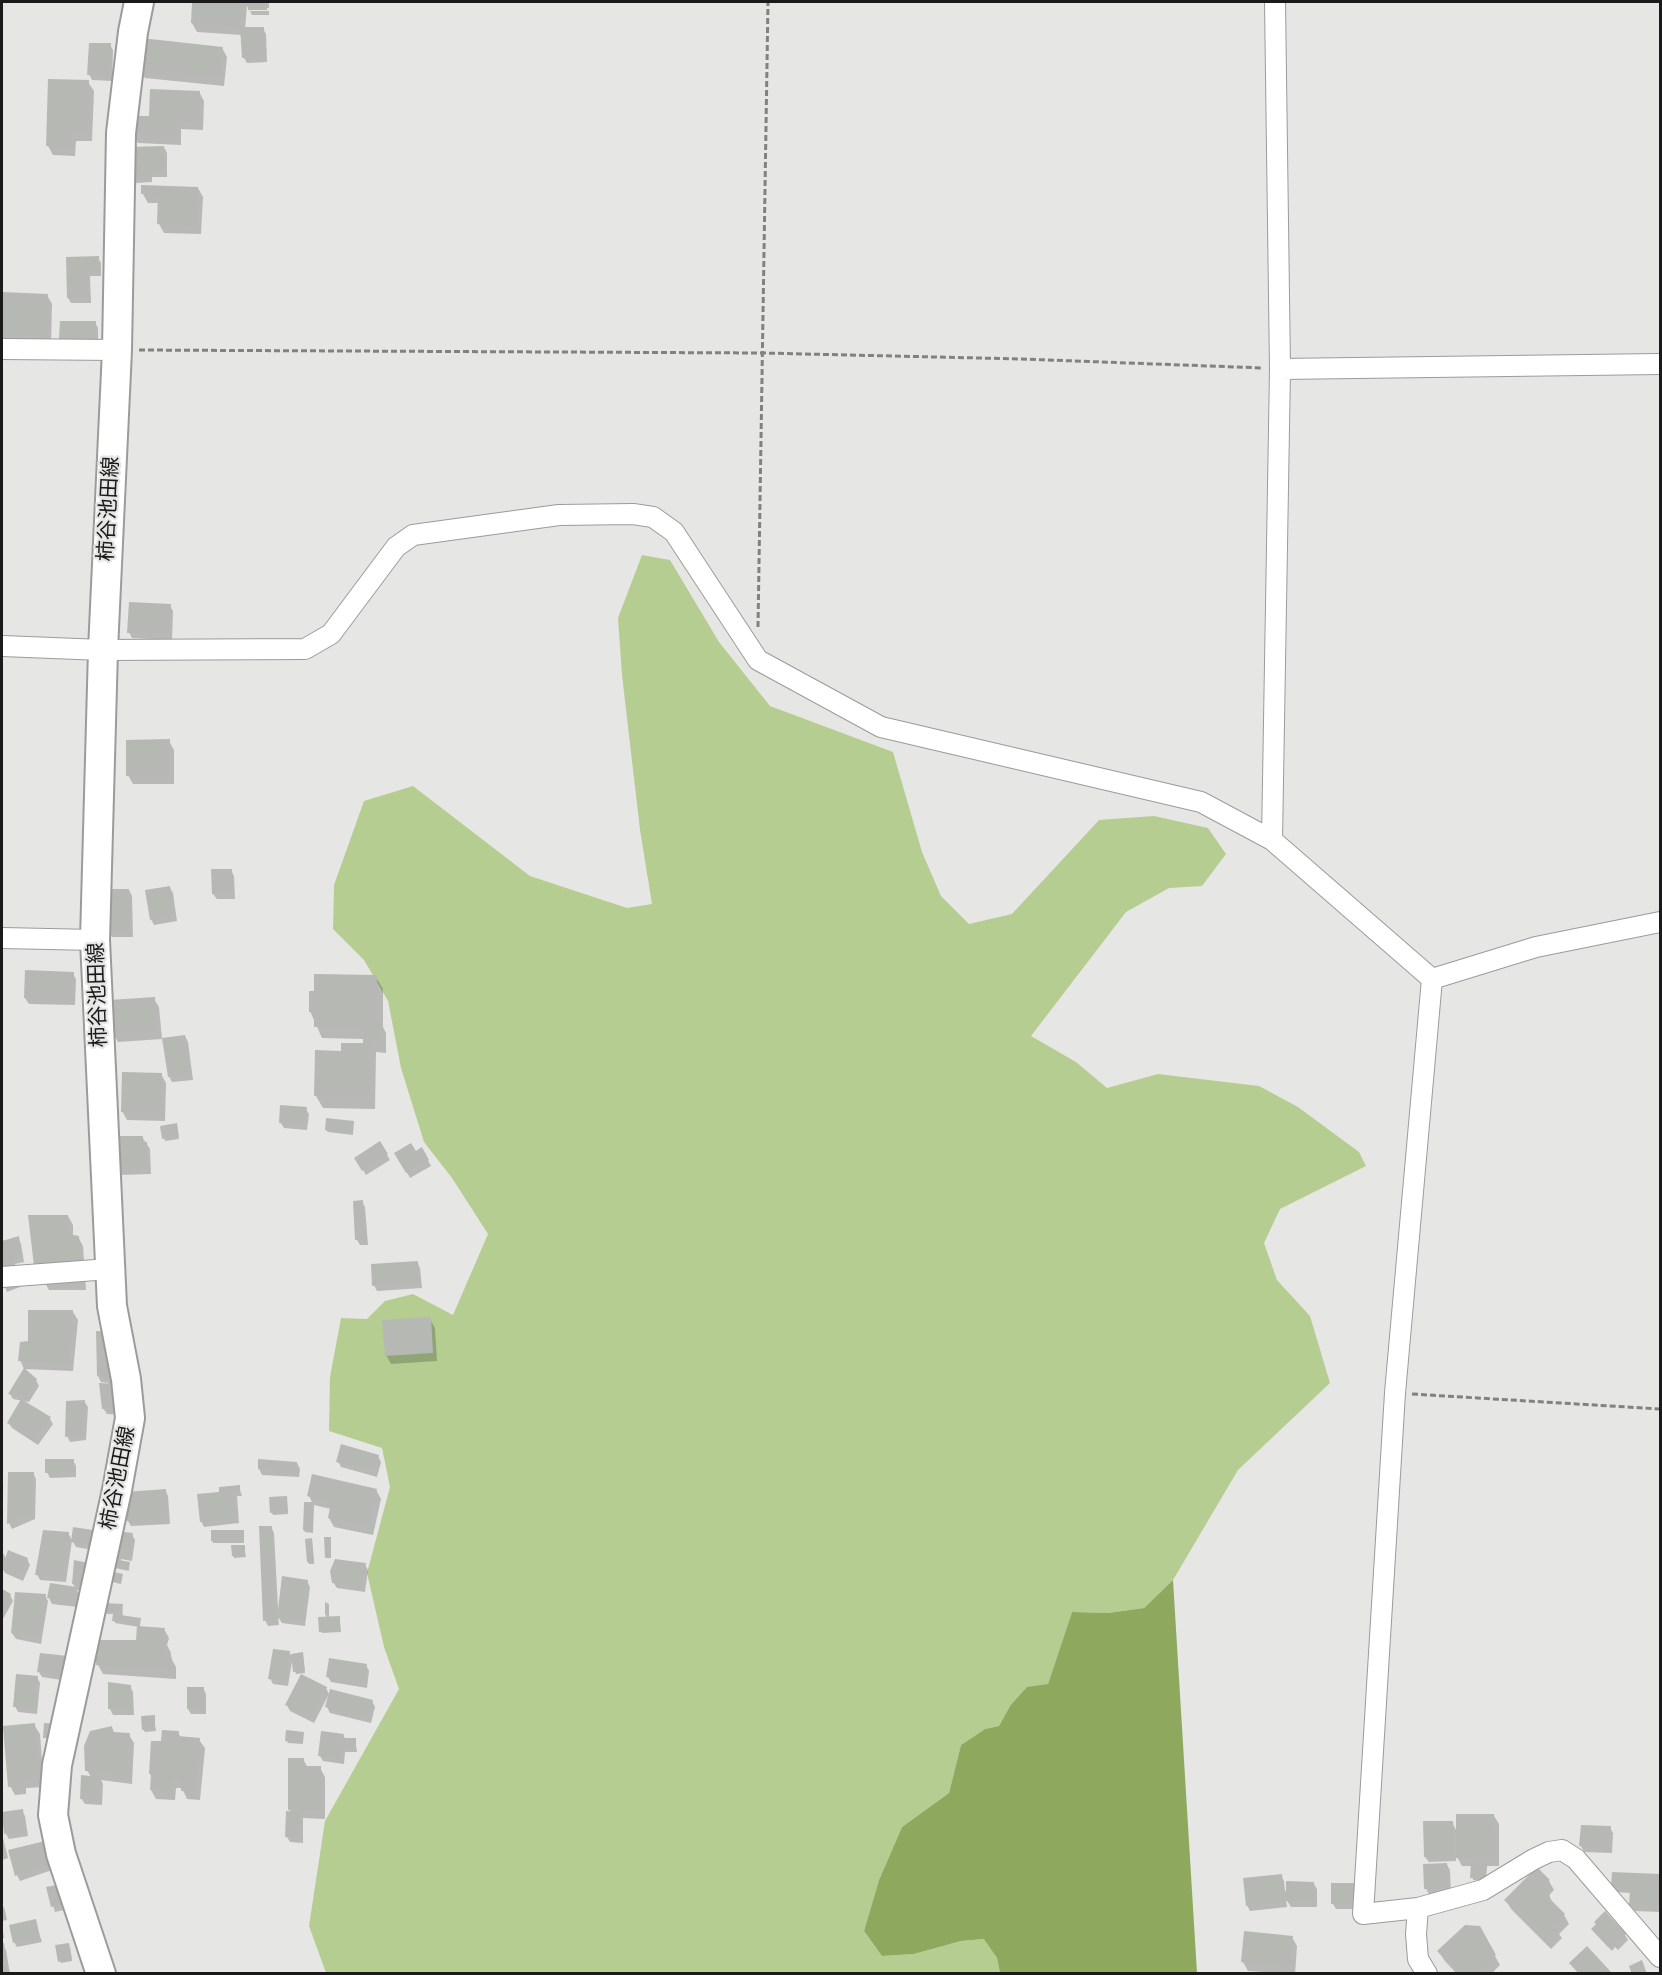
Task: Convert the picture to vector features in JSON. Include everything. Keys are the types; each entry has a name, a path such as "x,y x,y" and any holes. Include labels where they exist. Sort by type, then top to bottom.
{"main road":[{"name":"柿谷池田線","path":"100,1974 76,1894 61,1854 53,1815 57,1765 117,1490 130,1418 126,1379 112,1306 109,1269 95,940 103,650 117,350 121,133 139,2"}],"street":[{"path":"1272,840 1280,369 1275,2"},
{"path":"2,349 117,350"},
{"path":"1280,369 1660,364"},
{"path":"2,645 103,650 305,649 331,634 396,547 413,536 559,515 633,514 653,517 674,532 758,660 881,727 1201,802 1272,840 1432,979"},
{"path":"1432,979 1536,947 1660,922"},
{"path":"2,938 95,940"},
{"path":"1432,979 1395,1394 1363,1914 1418,1908 1483,1890 1534,1859 1549,1852 1562,1850 1576,1858 1660,1957"},
{"path":"2,1276 109,1269"},
{"path":"1418,1908 1416,1934 1418,1959 1427,1974"}],"path":[{"path":"758,660 768,2"},
{"path":"117,350 762,353 1022,359 1280,369"},
{"path":"1395,1394 1660,1409"}],"shaded area":[{"path":"642,555 670,560 719,642 770,706 893,752 922,852 941,896 969,924 1012,914 1099,820 1154,816 1208,828 1226,854 1202,886 1169,888 1126,912 1031,1036 1076,1062 1107,1088 1158,1074 1259,1086 1298,1107 1359,1152 1366,1166 1280,1209 1264,1243 1277,1280 1310,1316 1330,1383 1238,1470 1173,1580 1144,1608 1108,1613 1072,1612 1048,1684 1010,1706 999,1726 985,1729 961,1745 949,1793 902,1827 879,1880 864,1931 882,1956 914,1954 961,1941 985,1939 997,1958 1000,1973 326,1973 309,1926 325,1821 399,1689 384,1647 367,1573 390,1487 382,1448 329,1431 330,1377 341,1318 367,1319 385,1301 413,1294 453,1315 488,1234 452,1178 424,1142 401,1068 388,1001 364,960 333,929 334,885 364,801 413,786 530,876 627,908 652,904 640,830 622,675 618,618"},
{"path":"1173,1580 1197,1973 1000,1973 997,1958 984,1939 961,1941 914,1954 882,1956 864,1931 879,1880 902,1827 949,1793 961,1745 985,1729 999,1726 1010,1706 1027,1687 1048,1684 1072,1612 1108,1613 1144,1608"}],"building":[{"path":"192,2 242,2 240,27 191,23"},
{"path":"248,2 267,2 267,10 248,10"},
{"path":"240,27 264,27 265,57 242,58"},
{"path":"141,38 223,47 220,78 138,69"},
{"path":"89,43 111,43 110,76 87,75"},
{"path":"48,79 89,80 88,133 72,132 71,147 46,146"},
{"path":"150,89 200,91 199,122 177,121 176,136 132,135 132,116 149,116"},
{"path":"164,146 165,171 149,172 149,177 131,178 130,147"},
{"path":"141,185 198,187 197,226 157,224 158,195 141,194"},
{"path":"99,256 99,271 88,271 88,298 67,298 66,257"},
{"path":"2,292 48,294 47,337 2,335"},
{"path":"60,321 96,321 96,339 59,339"},
{"path":"129,602 171,604 169,634 127,633"},
{"path":"170,739 170,776 126,776 126,740"},
{"path":"211,869 232,869 232,894 212,894"},
{"path":"170,886 175,916 150,920 145,890"},
{"path":"106,889 129,889 131,931 108,932"},
{"path":"25,970 74,972 73,1000 24,998"},
{"path":"314,974 377,975 376,1019 380,1019 380,1041 370,1041 369,1097 314,1096 315,1050 341,1051 341,1043 363,1043 363,1028 314,1027 314,1012 309,1012 309,991 314,991"},
{"path":"155,997 157,1031 112,1034 109,1000"},
{"path":"185,1035 190,1074 168,1077 162,1038"},
{"path":"122,1072 162,1073 161,1113 121,1112"},
{"path":"280,1105 307,1107 305,1125 279,1123"},
{"path":"326,1118 354,1121 353,1133 325,1130"},
{"path":"177,1123 179,1137 162,1139 160,1126"},
{"path":"113,1136 143,1136 143,1142 147,1142 148,1169 114,1170"},
{"path":"380,1141 388,1154 362,1171 354,1158"},
{"path":"411,1143 416,1151 422,1147 429,1160 406,1173 394,1153"},
{"path":"363,1200 365,1240 355,1240 353,1201"},
{"path":"28,1215 68,1215 69,1234 79,1236 82,1281 43,1281 34,1266"},
{"path":"19,1236 22,1257 13,1259 18,1282 2,1287 2,1241"},
{"path":"418,1261 419,1282 372,1286 371,1264"},
{"path":"28,1310 73,1310 69,1363 18,1361 20,1342 28,1341"},
{"path":"431,1317 433,1353 385,1356 382,1320"},
{"path":"96,1331 113,1332 111,1379 97,1376"},
{"path":"24,1368 37,1379 26,1397 8,1394"},
{"path":"99,1383 121,1384 122,1410 102,1409"},
{"path":"21,1399 51,1417 35,1441 7,1423"},
{"path":"85,1400 83,1434 65,1437 66,1401"},
{"path":"341,1444 379,1455 374,1472 336,1462"},
{"path":"45,1459 74,1459 74,1472 45,1473"},
{"path":"258,1459 297,1462 297,1472 258,1469"},
{"path":"8,1472 34,1472 33,1513 7,1524"},
{"path":"312,1474 377,1489 368,1527 328,1518 331,1502 307,1496"},
{"path":"240,1485 240,1490 234,1491 237,1518 200,1522 197,1494 219,1492 219,1487"},
{"path":"166,1489 168,1518 127,1521 125,1492"},
{"path":"287,1496 288,1512 270,1513 269,1497"},
{"path":"304,1502 314,1502 312,1531 303,1530"},
{"path":"259,1526 272,1526 276,1620 263,1621"},
{"path":"73,1527 99,1531 96,1546 71,1542"},
{"path":"43,1530 69,1532 63,1577 35,1575"},
{"path":"211,1530 244,1530 244,1541 211,1541"},
{"path":"116,1531 133,1533 130,1556 113,1553"},
{"path":"324,1537 331,1537 331,1558 325,1558"},
{"path":"312,1538 314,1562 307,1562 305,1539"},
{"path":"231,1545 245,1545 245,1556 232,1556"},
{"path":"8,1550 28,1558 20,1576 2,1568"},
{"path":"113,1559 130,1562 129,1569 112,1566"},
{"path":"335,1559 366,1563 362,1587 332,1583 330,1571"},
{"path":"74,1560 93,1564 90,1585 72,1584"},
{"path":"114,1572 123,1574 121,1584 112,1582"},
{"path":"282,1576 308,1580 302,1621 277,1618"},
{"path":"50,1583 77,1587 75,1602 47,1598"},
{"path":"2,1589 11,1594 2,1611"},
{"path":"15,1592 46,1594 39,1639 11,1633"},
{"path":"105,1603 123,1604 122,1613 104,1612"},
{"path":"113,1614 141,1618 140,1625 112,1621"},
{"path":"340,1616 340,1630 319,1632 318,1617"},
{"path":"137,1626 165,1628 161,1641 167,1643 165,1656 172,1657 171,1670 96,1665 96,1640 136,1640"},
{"path":"273,1649 290,1651 286,1681 268,1679"},
{"path":"303,1652 305,1671 293,1672 291,1654"},
{"path":"40,1653 68,1656 66,1676 37,1672"},
{"path":"329,1658 367,1664 364,1683 326,1677"},
{"path":"16,1674 38,1676 35,1709 13,1707"},
{"path":"301,1674 327,1687 311,1718 285,1705"},
{"path":"108,1682 131,1685 132,1710 108,1709"},
{"path":"187,1687 204,1687 204,1709 187,1709"},
{"path":"330,1689 373,1700 369,1718 325,1707"},
{"path":"155,1715 155,1729 142,1730 141,1716"},
{"path":"35,1723 40,1778 21,1780 22,1786 8,1787 3,1726"},
{"path":"44,1723 61,1724 60,1739 43,1738"},
{"path":"112,1726 113,1732 130,1733 128,1776 85,1771 84,1746 90,1731"},
{"path":"162,1730 179,1731 178,1736 200,1738 196,1792 181,1791 181,1780 172,1780 171,1792 150,1790 151,1741 161,1741"},
{"path":"286,1730 304,1732 303,1743 285,1741"},
{"path":"321,1731 344,1734 341,1759 318,1756"},
{"path":"344,1738 356,1738 356,1750 344,1750"},
{"path":"288,1758 304,1758 304,1766 321,1766 321,1810 288,1810"},
{"path":"81,1775 101,1777 100,1800 80,1799"},
{"path":"23,1809 26,1831 4,1834 2,1812"},
{"path":"286,1811 301,1812 300,1837 285,1837"},
{"path":"1456,1814 1494,1814 1495,1857 1456,1858"},
{"path":"1423,1821 1453,1821 1454,1856 1424,1857"},
{"path":"1581,1825 1611,1826 1609,1848 1579,1846"},
{"path":"45,1841 50,1864 15,1876 8,1850"},
{"path":"1447,1863 1449,1888 1424,1889 1423,1864"},
{"path":"1471,1863 1487,1864 1485,1879 1470,1878"},
{"path":"1537,1867 1550,1880 1543,1887 1550,1894 1549,1898 1565,1914 1554,1926 1558,1929 1545,1941 1504,1900"},
{"path":"1612,1872 1660,1874 1660,1907 1629,1906 1630,1888 1611,1887"},
{"path":"1282,1874 1285,1902 1246,1906 1243,1878"},
{"path":"1286,1881 1314,1882 1314,1902 1286,1901"},
{"path":"67,1883 71,1903 51,1907 46,1887"},
{"path":"1331,1883 1354,1883 1354,1904 1331,1904"},
{"path":"1605,1911 1626,1934 1614,1945 1612,1943 1608,1947 1591,1929 1596,1924 1594,1922"},
{"path":"36,1919 40,1937 13,1943 9,1925"},
{"path":"1465,1925 1480,1926 1496,1955 1477,1974 1459,1974 1437,1951"},
{"path":"1244,1931 1293,1936 1290,1967 1241,1962"},
{"path":"2,1943 4,1943 9,1974 2,1974"},
{"path":"69,1943 72,1959 58,1962 55,1945"},
{"path":"1587,1946 1611,1972 1610,1974 1579,1974 1569,1963"},
{"path":"1642,1960 1647,1974 1632,1974 1629,1966"}]}
